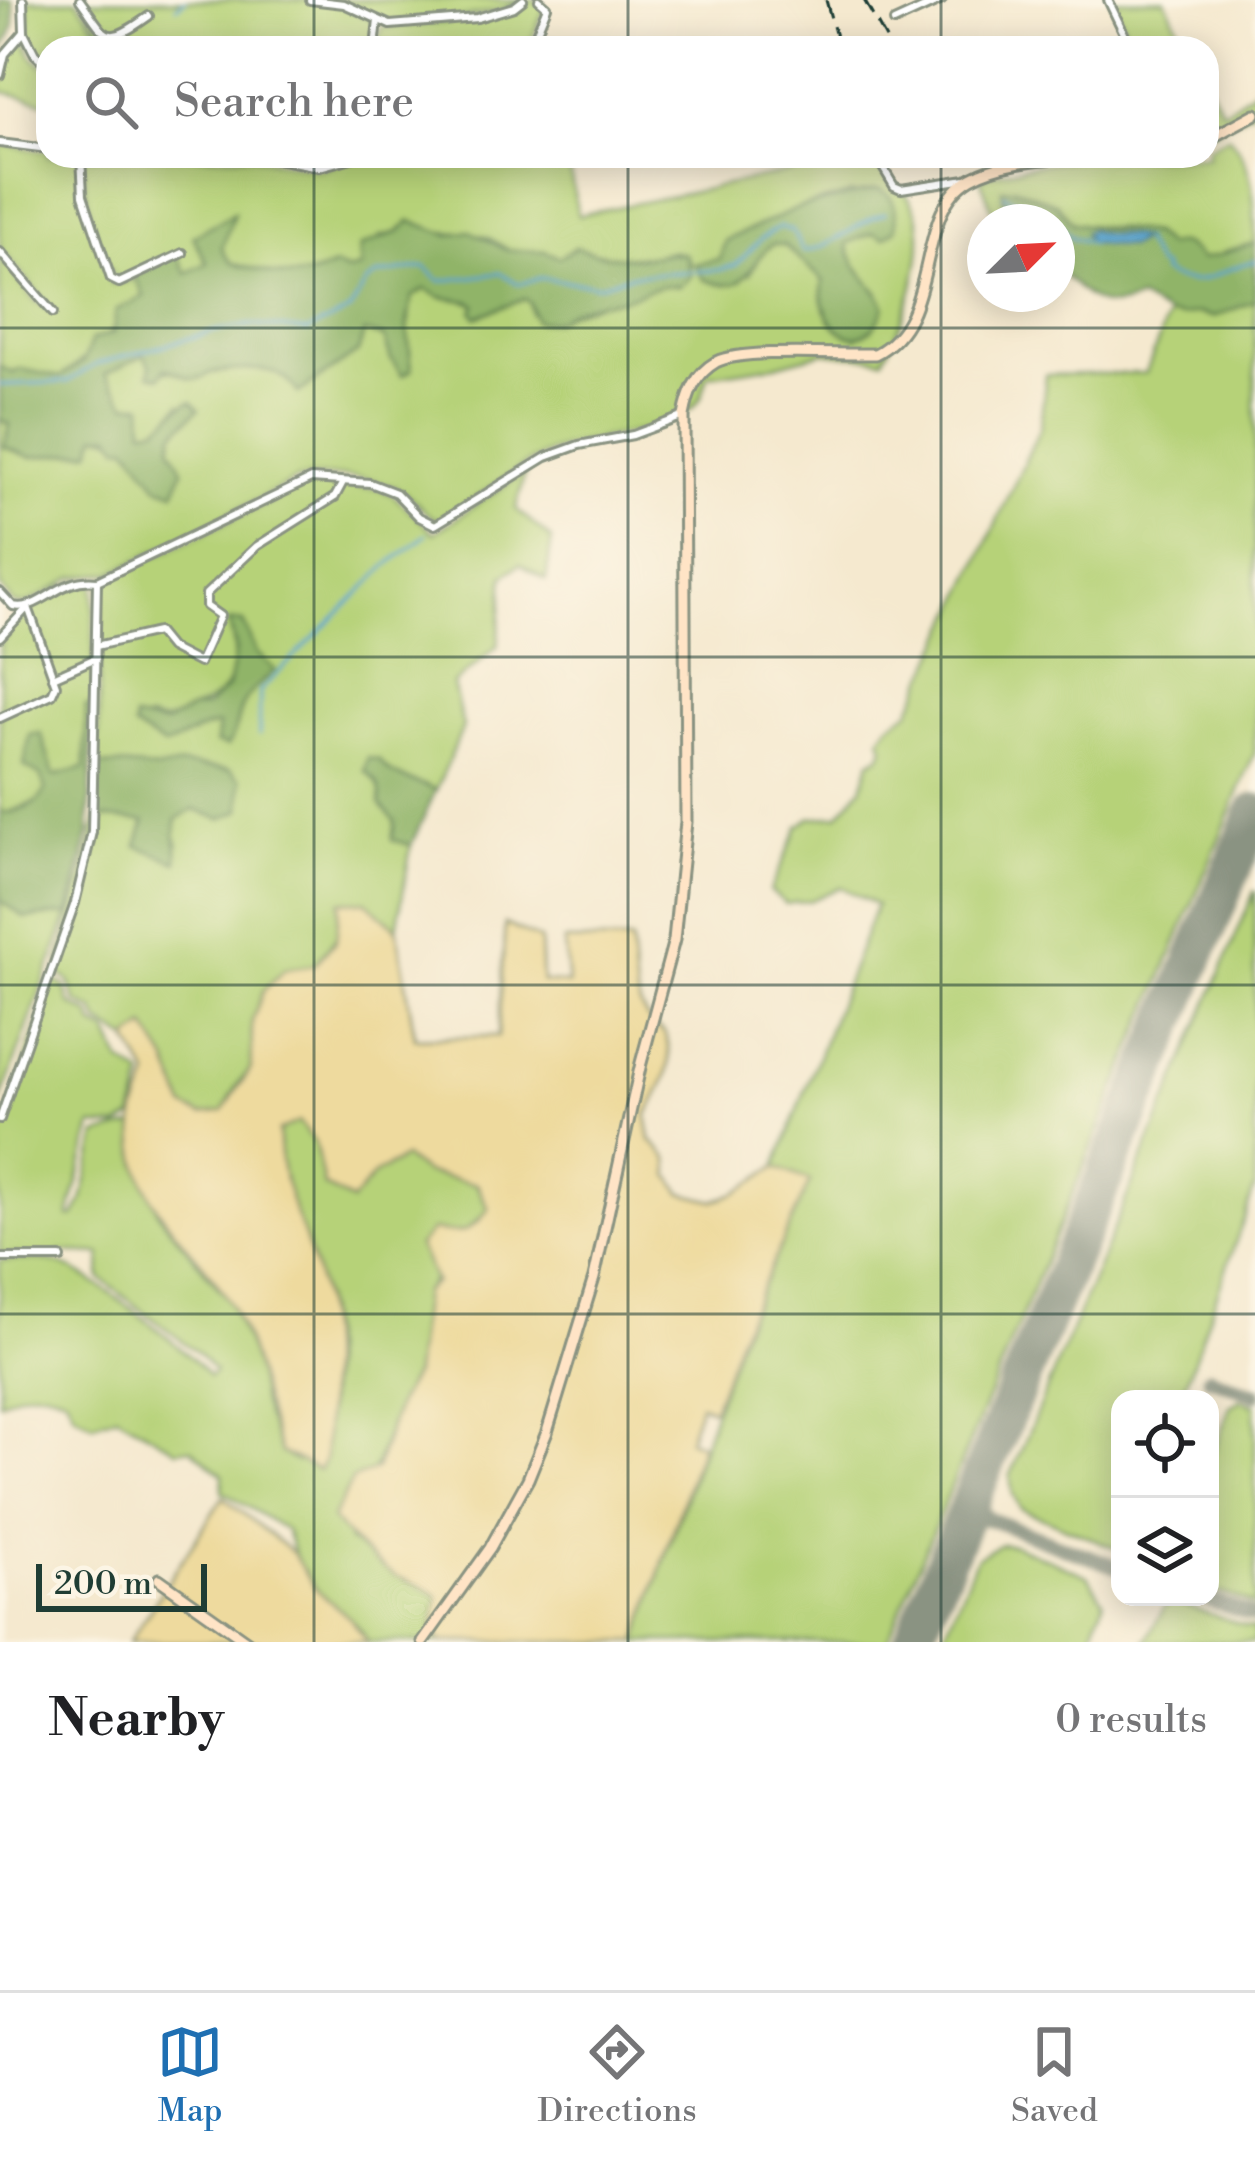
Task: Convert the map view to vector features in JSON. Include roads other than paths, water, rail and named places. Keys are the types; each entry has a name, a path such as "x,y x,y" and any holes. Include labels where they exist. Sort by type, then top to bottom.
{"street":[{"path":"22,0 24,32 36,55"},
{"path":"80,0 106,36"},
{"path":"310,0 344,4 390,25 477,18 523,0"},
{"path":"535,36 547,7 539,0"},
{"path":"894,22 943,0"},
{"path":"1108,0 1125,36"},
{"path":"111,36 149,16"},
{"path":"377,36 378,20"},
{"path":"0,74 5,54 24,32"},
{"path":"1219,134 1255,114"},
{"path":"0,142 36,147"},
{"path":"82,168 83,195 111,279 119,283 134,278 183,253"},
{"path":"883,168 894,186 902,189 970,179 1006,168"},
{"path":"423,1642 490,1548 528,1479 547,1432 593,1278 674,940 686,822 684,416 692,386 726,358 875,354 893,344 912,315 947,204 970,179"},
{"path":"0,252 53,313"},
{"path":"0,638 28,608 58,587 80,578 98,580 301,482 321,478 370,483 396,493 429,524 441,523 550,455 633,435 684,416"},
{"path":"96,646 157,632 170,648 199,663 220,616 206,606 206,594 257,546 335,497 342,482"},
{"path":"0,1120 75,903 92,832 98,580"},
{"path":"0,592 13,606 28,608"},
{"path":"0,718 52,694 56,685 28,608"},
{"path":"53,677 96,658"},
{"path":"0,1258 61,1258"},
{"path":"159,1579 248,1642"}],"water":[{"path":"1090,230 1142,239 1129,247 1089,243 1084,233"}],"waterway":[{"path":"176,7 185,0"},
{"path":"1004,195 1022,204"},
{"path":"0,385 67,382 97,364 215,331 251,325 308,331 350,311 366,283 378,275 425,267 440,281 501,273 519,284 540,278 598,285 631,275 736,265 780,227 792,231 803,251 813,249 885,213"},
{"path":"1075,238 1091,243"},
{"path":"1142,240 1162,273 1175,279 1198,281 1255,261"},
{"path":"259,735 260,691 389,564 426,535"}],"railway":[{"path":"826,0 836,36"},
{"path":"864,0 884,36"}]}
